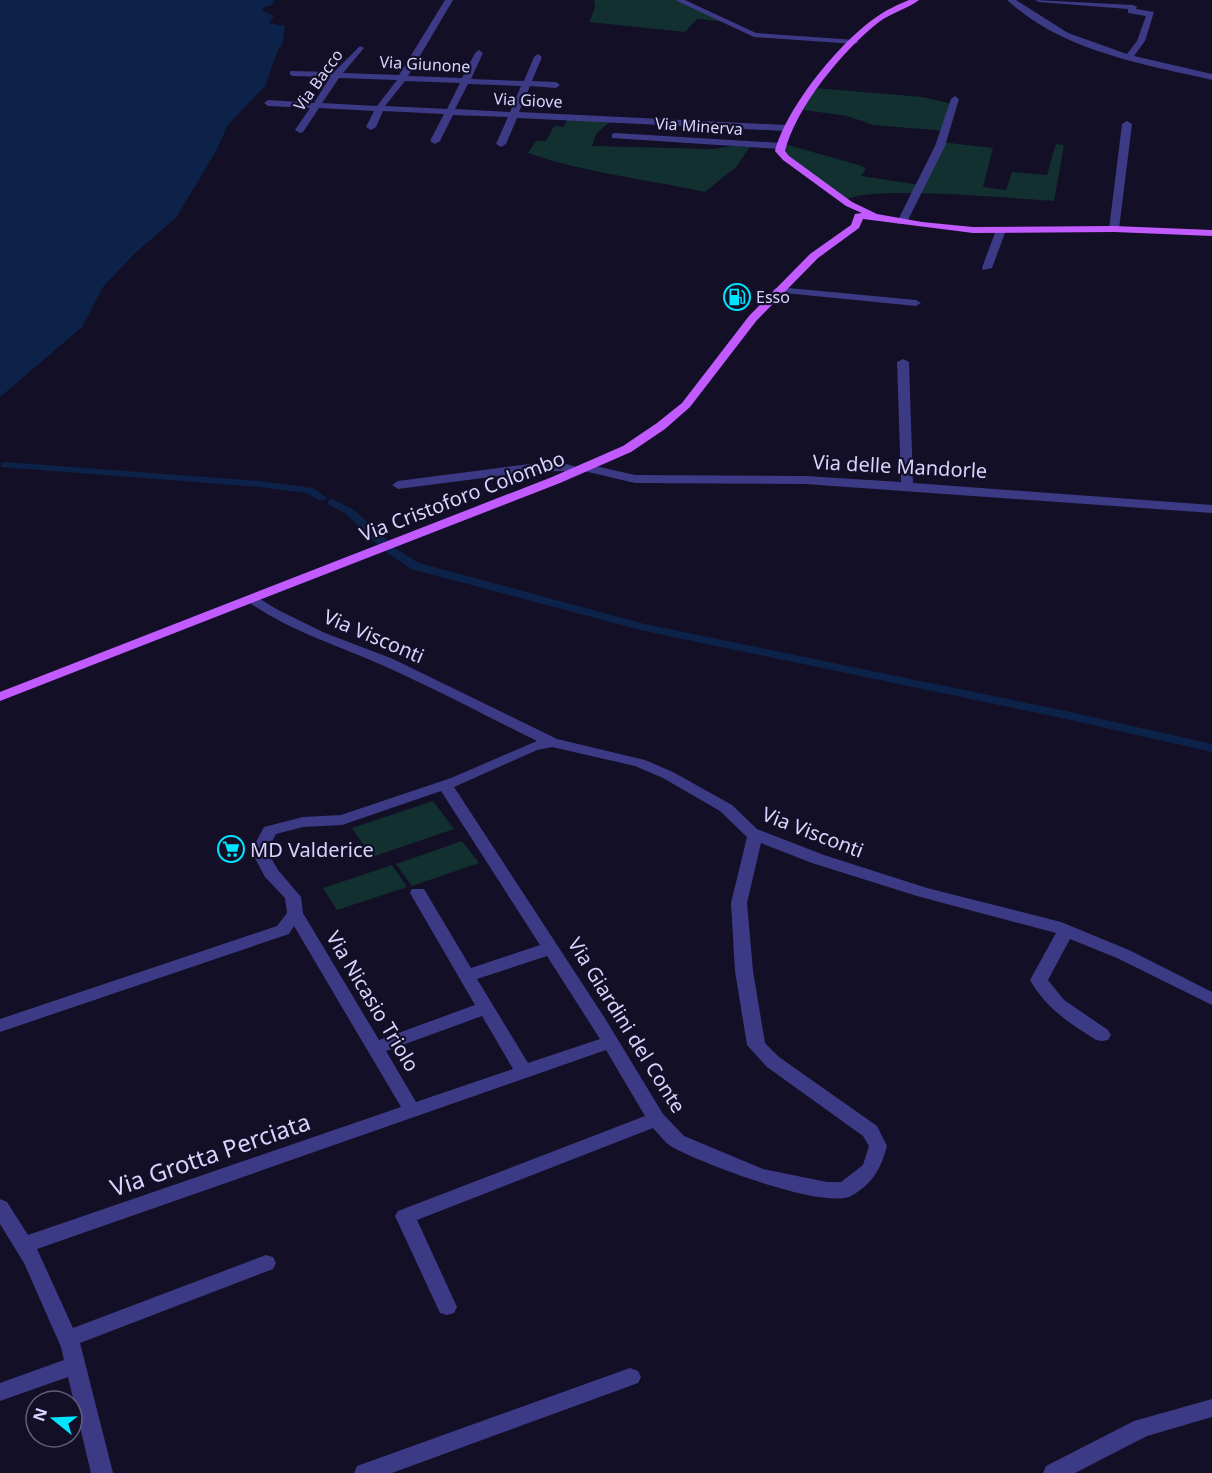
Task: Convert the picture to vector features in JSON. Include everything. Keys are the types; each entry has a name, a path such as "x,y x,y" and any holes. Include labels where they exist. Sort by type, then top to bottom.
{"main road":[{"path":"881,219 849,204 786,158 780,151 786,128 797,109 855,42 872,24 915,0"},
{"path":"849,204 857,221 881,219 946,228 1001,230 1114,229 1212,233"},
{"name":"Via Cristoforo Colombo","path":"0,697 582,470 644,438 686,405 752,319 778,290 814,256 857,221"}],"street":[{"path":"371,127 383,104 403,78 405,70 449,0"},
{"path":"679,0 754,34 855,42"},
{"path":"1011,0 1072,38 1129,57 1212,77"},
{"path":"1039,0 1108,2 1133,7 1131,11 1151,14 1141,41 1129,57"},
{"name":"Via Bacco","path":"300,130 336,75 360,48"},
{"path":"435,141 479,53"},
{"path":"501,144 538,57"},
{"name":"Via Giunone","path":"293,73 556,86"},
{"path":"900,221 941,142 955,99"},
{"name":"Via Giove","path":"268,103 383,104 515,114 786,128"},
{"path":"1114,229 1127,124"},
{"name":"Via Minerva","path":"615,136 781,146"},
{"path":"987,268 1001,230"},
{"path":"778,290 916,303"},
{"path":"903,362 907,486"},
{"name":"Via delle Mandorle","path":"398,485 529,468 563,467 635,478 805,480 1212,509"},
{"name":"Via Visconti","path":"252,598 273,613 320,636 388,662 552,742 639,764 668,775 726,808 755,835 818,859 923,892 1065,930 1123,954 1212,999"},
{"path":"445,785 533,746 552,742"},
{"name":"Via Nicasio Triolo","path":"413,1112 295,913 293,897 271,873 259,851 270,831 303,822 342,820 445,785"},
{"name":"Via Giardini del Conte","path":"445,785 551,948 656,1119 677,1141 760,1176 827,1190 845,1190 871,1169 878,1146 870,1131 773,1062 756,1045 744,971 739,903 755,835"},
{"path":"418,893 525,1073"},
{"path":"0,1026 283,930 295,913"},
{"path":"1065,930 1040,980 1043,988 1070,1015 1102,1035"},
{"path":"467,976 551,948"},
{"path":"375,1048 486,1008"},
{"name":"Via Grotta Perciata","path":"24,1245 610,1042"},
{"path":"447,1307 405,1216 656,1119"},
{"path":"0,1207 24,1245 68,1339 102,1473"},
{"path":"68,1339 266,1263"},
{"path":"0,1392 76,1365"},
{"path":"365,1473 630,1377"},
{"path":"1054,1473 1142,1428 1212,1408"}],"green space":[{"path":"594,0 679,0 729,22 697,19 685,32 589,22 595,8"},
{"path":"815,88 922,97 953,104 946,131 873,125 847,116 797,109"},
{"path":"568,117 613,119 596,134 592,146 713,149 732,146 750,147 736,167 705,192 594,171 528,153 536,141 546,141 554,126 564,127"},
{"path":"941,142 993,148 983,187 1006,190 1012,172 1047,175 1056,144 1064,145 1054,201 910,193 858,196 844,201 786,158 781,143 862,166 866,169 861,176 920,185"},
{"path":"433,801 454,829 372,857 352,828"},
{"path":"462,841 479,863 412,886 396,864"},
{"path":"392,865 407,887 337,910 323,888"}],"water":[{"path":"0,0 275,0 272,5 263,8 263,11 274,16 269,23 285,26 283,43 278,50 265,86 228,125 216,151 176,218 134,254 103,287 82,327 0,397"}],"waterway":[{"path":"5,465 260,484 309,490 321,498"},
{"path":"332,502 350,512 383,543"},
{"path":"390,549 415,566 644,627 1066,715 1212,748"}],"place":[{"name":"Esso","path":"737,297"},
{"name":"MD Valderice","path":"231,849"}]}
